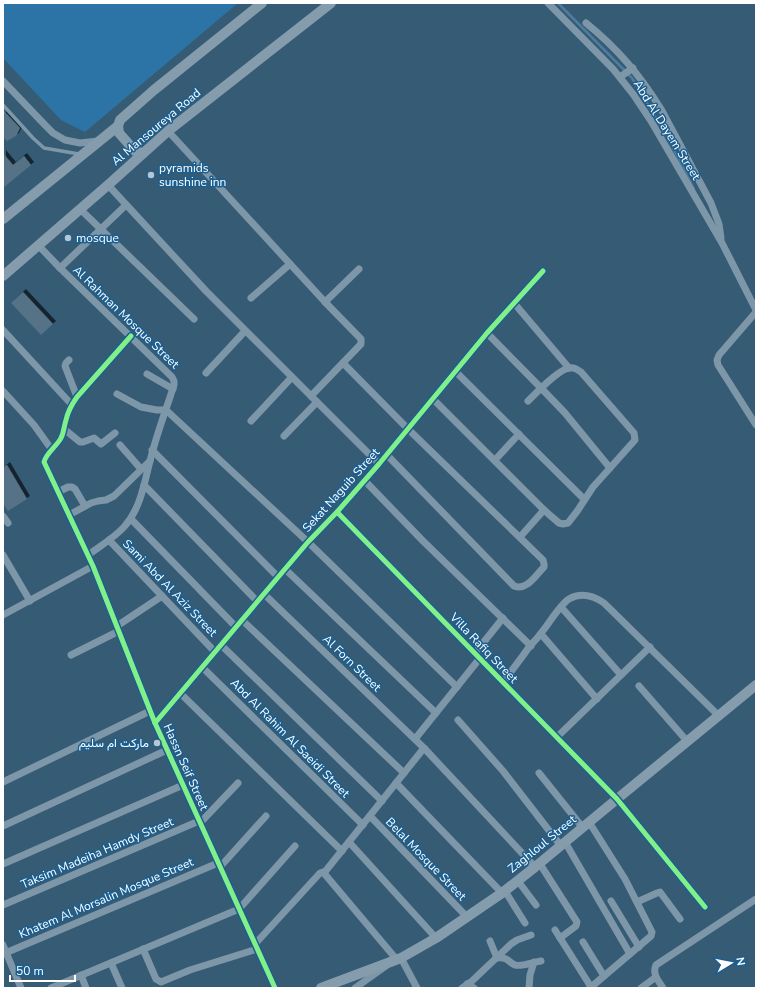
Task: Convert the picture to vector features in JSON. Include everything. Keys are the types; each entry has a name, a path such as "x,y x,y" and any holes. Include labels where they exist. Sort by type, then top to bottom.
{"main road":[{"path":"144,153 135,151 119,134 118,126 120,120 154,90 262,3"},
{"name":"Al Mansoureya Road","path":"3,276 168,131 331,3"},
{"path":"3,218 118,126"},
{"name":"Zaghloul Street","path":"321,988 397,960 436,938 503,892 538,866 756,684"}],"street":[{"name":"Abd Al Dayem Street","path":"548,3 591,45 633,94 651,121 722,243 756,311"},
{"name":"Abd Al Dayem Street","path":"586,23 609,43 633,68 661,109 711,203 719,224 722,243"},
{"path":"620,77 633,68"},
{"path":"3,81 44,125 65,140 80,143 98,141"},
{"path":"168,131 325,302 361,339 361,344 311,396"},
{"path":"108,185 206,291 379,464"},
{"path":"60,268 126,206"},
{"path":"80,209 194,319"},
{"name":"Al Rahman Mosque Street","path":"38,245 172,377 174,381 173,389 152,450 144,485 136,510 131,519 121,530 88,555"},
{"path":"251,298 290,264"},
{"path":"325,302 358,269"},
{"name":"Sekat Naguib Street","path":"155,723 308,542 365,481 487,333 543,271"},
{"path":"514,303 570,368"},
{"path":"756,311 718,355 717,360 718,365 756,425"},
{"path":"3,330 72,405"},
{"path":"206,373 245,331"},
{"path":"487,333 565,414 610,468"},
{"path":"3,391 34,425 52,450 61,439 66,419 77,397 130,336"},
{"path":"69,360 66,363 66,366 77,397"},
{"path":"343,363 408,429 543,560 544,567 526,585 518,588 514,586 387,454"},
{"path":"433,399 544,510 559,523 566,524 593,487 634,440 634,433 581,372 576,369 570,368 561,370 528,400"},
{"path":"456,372 584,500"},
{"path":"147,374 173,389"},
{"path":"251,421 292,377"},
{"path":"117,394 141,407 153,410 166,410 308,542 457,687"},
{"path":"284,436 317,402"},
{"path":"64,429 80,442 94,438 101,444 115,433"},
{"path":"495,460 519,434"},
{"path":"120,445 141,469"},
{"name":"Hassn Seif Street","path":"52,450 45,459 45,464 93,566 155,723 275,988"},
{"path":"152,450 278,577"},
{"path":"69,515 94,502 106,500 114,496 150,460"},
{"path":"365,481 423,541 530,646"},
{"path":"144,485 258,601"},
{"path":"58,492 68,487 72,487 75,489 85,506"},
{"path":"520,537 544,510"},
{"name":"Villa Rafiq Street","path":"337,512 617,799 705,907"},
{"path":"3,516 8,523"},
{"path":"131,519 236,627"},
{"name":"Sami Abd Al Aziz Street","path":"109,540 215,652"},
{"path":"3,555 30,601"},
{"path":"3,615 93,566"},
{"path":"285,569 436,713"},
{"name":"Al Forn Street","path":"264,594 424,748 538,866 577,922 576,926 560,938"},
{"path":"503,682 561,607 569,600 579,596 588,595 604,603 718,715"},
{"path":"71,655 118,629 162,596"},
{"path":"561,607 621,675"},
{"path":"415,740 457,687 503,618"},
{"path":"242,620 404,773"},
{"path":"541,634 597,699"},
{"path":"221,645 382,801"},
{"path":"557,738 650,647"},
{"name":"Abd Al Rahim Al Saeidi Street","path":"202,667 363,825"},
{"path":"639,686 687,741"},
{"path":"180,693 342,851"},
{"path":"3,782 150,711"},
{"path":"458,720 503,771 563,844 630,954"},
{"path":"143,949 156,979 161,982 190,970 256,947 320,873 324,873 424,748"},
{"path":"3,826 167,750"},
{"path":"538,773 586,825 625,879 652,932 651,936 639,947 590,988 555,930"},
{"path":"396,783 503,892 526,922"},
{"path":"199,822 238,784"},
{"path":"3,864 183,785"},
{"path":"219,865 266,816"},
{"name":"Belal Mosque Street","path":"370,816 467,917"},
{"name":"Taksim Madeiha Hamdy Street","path":"3,905 199,822"},
{"path":"349,842 436,938"},
{"path":"51,988 239,909 296,846"},
{"name":"Khatem Al Morsalin Mosque Street","path":"5,954 219,865"},
{"path":"324,873 397,960 417,988"},
{"path":"518,881 536,905"},
{"path":"637,902 660,892 680,919"},
{"path":"663,988 654,971 656,965 756,899"},
{"path":"611,901 639,947"},
{"path":"464,986 517,940 531,935"},
{"path":"490,941 497,958"},
{"path":"583,942 604,976"},
{"path":"3,945 5,954 21,988"},
{"path":"497,958 502,957 518,965 538,962 530,975 529,988"},
{"path":"355,988 397,960"},
{"path":"111,963 122,988"},
{"path":"81,975 86,988"},
{"path":"641,988 656,977"},
{"path":"464,986 474,988"}],"lane":[{"path":"3,105 44,148 82,154"}],"shaded area":[{"path":"3,3 238,3 85,132 61,120 3,58"}],"building":[{"path":"3,110 20,128 16,136 7,141 3,137"},
{"path":"3,153 13,165 24,156 31,165 3,188"},
{"path":"23,292 53,324 41,335 11,303"},
{"path":"7,465 27,499 8,511 3,503 3,468"}],"waterway":[{"path":"558,3 632,78 668,138 694,189"}],"cycle path":[{"path":"155,723 308,542 337,512 379,464 487,333 543,271"},
{"path":"131,336 77,397 70,408 61,438 44,462 93,566 155,723 275,988"},
{"path":"337,512 617,799 705,907"}],"place":[{"name":"pyramids sunshine inn","path":"151,175"},
{"name":"mosque","path":"68,238"},
{"name":"ماركت ام سليم","path":"157,743"}]}
